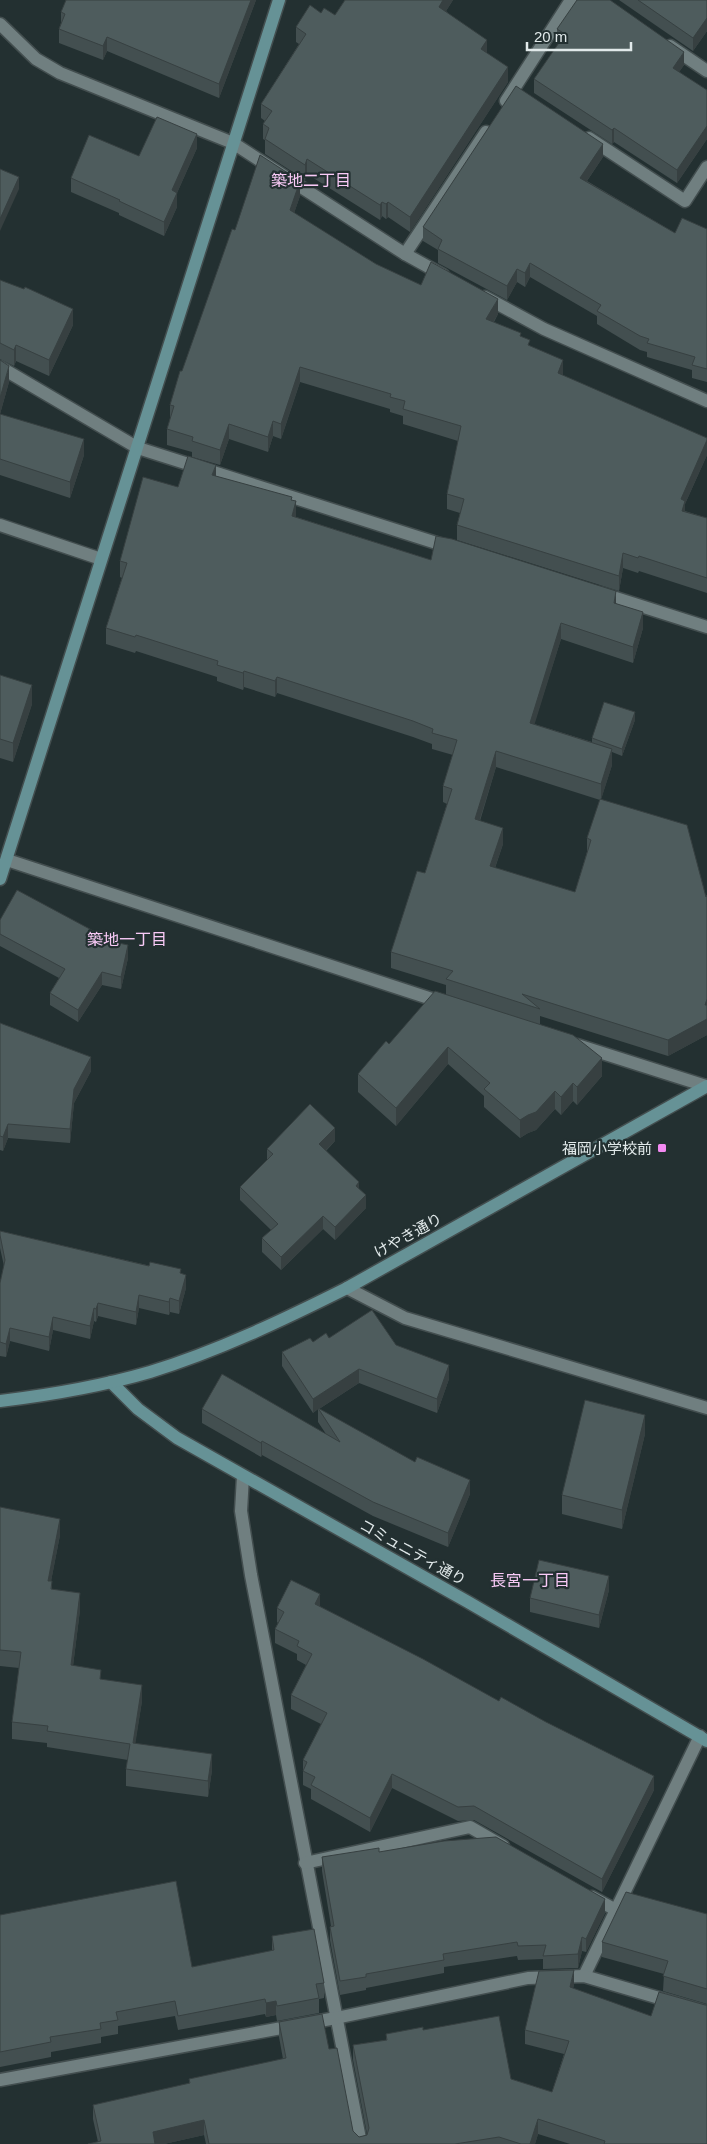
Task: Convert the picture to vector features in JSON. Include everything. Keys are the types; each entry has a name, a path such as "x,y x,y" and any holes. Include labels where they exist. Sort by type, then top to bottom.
{"street":[{"path":"0,879 279,0"},
{"path":"405,254 495,118 518,92 571,0"},
{"path":"0,24 36,59 60,74 233,143 405,254 457,282"},
{"path":"660,38 707,71"},
{"path":"579,132 685,201 707,167"},
{"path":"474,292 544,329 707,401"},
{"path":"0,367 138,448 465,552"},
{"path":"0,525 101,559"},
{"path":"589,590 707,627"},
{"path":"7,860 454,1006"},
{"path":"566,1042 706,1086"},
{"name":"けやき通り","path":"0,1401 111,1382 149,1372 205,1353 286,1319 347,1288 706,1086"},
{"path":"347,1288 405,1318 707,1408"},
{"name":"コミュニティ通り","path":"111,1382 138,1408 177,1438 468,1602 703,1739"},
{"path":"243,1476 242,1511 250,1566 361,2144"},
{"path":"584,1976 703,1739"},
{"path":"306,1863 470,1827 513,1852"},
{"path":"582,1891 616,1910"},
{"path":"0,2080 336,2018 528,1978 584,1976 707,2012"}],"building":[{"path":"66,0 251,0 219,84 107,37 103,46 59,29 65,14 61,12"},
{"path":"345,0 443,0 439,7 487,40 481,49 508,67 410,217 388,202 386,204 382,202 380,205 307,159 305,165 265,139 269,128 263,124 272,111 261,104 306,34 296,27 310,5 321,13 324,8 335,15"},
{"path":"577,0 610,0 684,52 673,68 707,90 707,126 677,170 614,128 612,130 534,79 565,34 557,29"},
{"path":"638,0 707,0 707,18 693,38"},
{"path":"516,86 603,144 580,178 675,233 682,218 707,229 707,369 692,365 695,357 647,343 649,339 640,336 597,311 601,305 530,263 525,273 517,269 507,286 438,249 442,240 423,227"},
{"path":"157,117 197,134 172,190 177,193 164,222 71,178 89,135 139,156"},
{"path":"260,155 300,181 290,210 376,264 421,285 431,262 498,299 486,319 521,333 520,336 530,340 528,345 563,360 558,373 707,438 681,499 685,501 682,511 707,518 707,578 639,556 638,558 623,553 619,576 457,525 464,499 447,494 461,426 403,409 405,401 390,397 391,394 300,367 281,424 273,421 268,437 229,424 220,450 192,441 193,437 167,429 174,406 170,405 180,371 182,371 232,229 235,230"},
{"path":"0,169 19,177 0,219"},
{"path":"0,280 24,289 25,287 73,309 49,360 16,345 14,350 0,343"},
{"path":"0,360 9,366 0,398"},
{"path":"0,414 84,439 70,482 0,459"},
{"path":"188,456 216,465 212,475 292,497 291,500 296,501 292,516 431,560 436,536 452,539 616,591 614,603 643,612 633,647 561,623 530,723 612,749 601,784 496,751 475,819 503,828 490,866 575,892 591,840 587,838 600,799 687,825 706,897 707,895 707,999 705,1005 707,1005 707,1019 668,1040 522,994 540,1009 446,979 453,971 391,952 417,871 425,873 452,789 443,786 457,740 432,733 433,729 413,721 277,677 275,681 244,671 243,673 217,665 218,661 136,635 135,637 106,628 127,563 120,561 143,477 178,487"},
{"path":"0,675 32,685 13,743 0,739"},
{"path":"604,702 635,712 622,749 592,738"},
{"path":"17,890 114,942 128,945 121,977 102,972 78,1010 50,993 65,969 0,934 0,920"},
{"path":"435,991 573,1035 602,1058 577,1087 573,1083 561,1097 555,1091 536,1112 520,1120 484,1089 490,1083 448,1047 396,1108 358,1074 386,1041 389,1044"},
{"path":"0,1023 91,1057 74,1089 70,1129 8,1124 3,1137 0,1136"},
{"path":"310,1104 335,1128 319,1144 359,1182 356,1186 366,1195 335,1227 323,1216 281,1257 262,1238 278,1224 240,1187 273,1154 267,1149"},
{"path":"0,1231 149,1266 150,1262 181,1269 180,1273 186,1275 179,1301 170,1298 169,1302 139,1295 136,1312 98,1303 96,1309 94,1308 90,1326 53,1317 49,1337 10,1328 6,1344 0,1342 0,1283 5,1260"},
{"path":"372,1310 396,1345 449,1365 437,1399 359,1369 313,1399 282,1352 310,1338 313,1342 326,1333 329,1338"},
{"path":"222,1374 340,1442 318,1408 415,1462 417,1457 470,1480 448,1533 373,1502 262,1441 261,1443 202,1409"},
{"path":"585,1400 645,1415 622,1510 562,1495"},
{"path":"0,1507 60,1519 48,1581 52,1581 51,1589 80,1593 71,1665 101,1670 100,1679 142,1685 133,1743 212,1754 208,1781 126,1769 130,1744 47,1731 48,1726 12,1722 21,1652 0,1650"},
{"path":"539,1560 609,1576 599,1615 530,1598"},
{"path":"291,1580 320,1594 315,1604 423,1659 499,1701 501,1697 546,1722 654,1776 602,1879 474,1806 458,1807 392,1774 370,1818 311,1785 315,1777 303,1771 307,1762 303,1760 327,1713 291,1695 312,1654 297,1646 299,1641 275,1629 284,1612 277,1608"},
{"path":"496,1837 605,1899 586,1939 582,1937 578,1954 543,1956 546,1945 518,1946 517,1942 443,1954 444,1960 366,1974 366,1977 340,1981 330,1927 334,1926 322,1857 379,1848 379,1852 444,1841"},
{"path":"176,1881 192,1967 274,1950 272,1936 314,1929 324,1983 316,1984 319,1998 277,2006 276,2001 266,2003 265,1999 178,2016 175,2001 116,2012 118,2020 100,2023 101,2029 50,2037 51,2042 0,2052 0,1915"},
{"path":"626,1892 707,1914 707,1989 663,1976 668,1961 602,1942"},
{"path":"574,1970 570,1987 651,2016 659,1992 707,2005 707,2144 604,2144 605,2141 538,2119 530,2144 521,2144 499,2137 455,2144 209,2144 204,2120 153,2132 155,2144 88,2144 101,2141 93,2105 190,2083 189,2079 286,2058 279,2022 322,2014 329,2049 337,2048 353,2131 359,2137 367,2135 369,2128 353,2045 387,2040 386,2034 423,2027 423,2030 499,2016 511,2079 552,2092 569,2041 525,2030 539,1971"}],"place":[{"name":"福岡小学校前","path":"662,1148"}],"district":[{"name":"築地二丁目","path":"311,180"},
{"name":"築地一丁目","path":"127,939"},
{"name":"長宮一丁目","path":"530,1580"}]}
